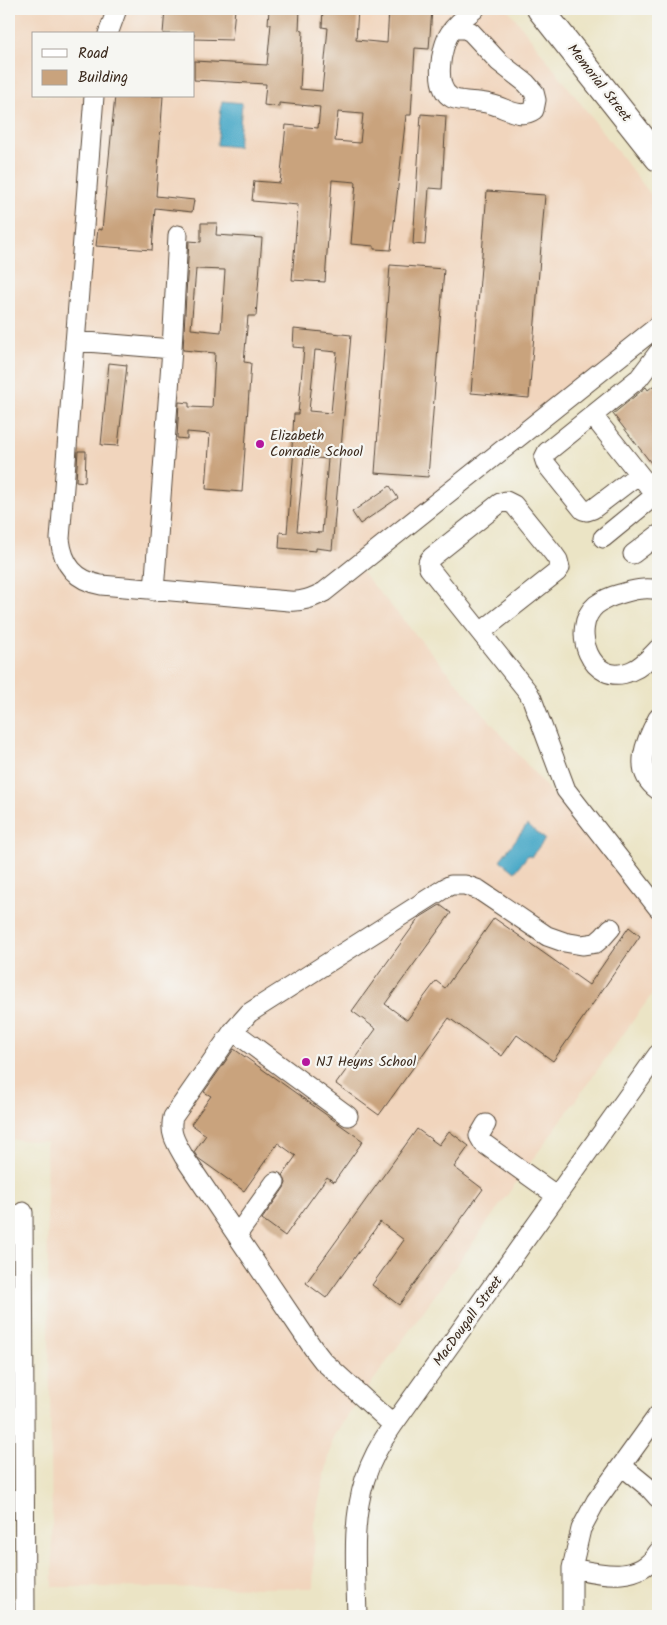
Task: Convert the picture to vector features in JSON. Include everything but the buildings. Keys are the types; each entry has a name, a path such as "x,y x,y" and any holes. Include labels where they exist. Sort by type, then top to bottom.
{"highway":[{"name":"Memorial Street","path":"540,9 658,158"}],"street":[{"path":"109,32 118,9"},
{"path":"454,29 465,29 476,36 499,62 526,83 534,92 536,100 534,110 526,114 520,114 488,103 452,98 443,88 441,73 442,51 454,29 475,9"},
{"path":"476,36 480,22 490,9"},
{"path":"94,98 60,539 62,552 68,565 83,580 101,585 154,591 289,601 307,600 324,592 378,550 658,326"},
{"path":"154,591 172,348 178,235"},
{"path":"75,341 172,348"},
{"path":"638,474 587,512 583,510 546,464 544,458 547,452 639,378 658,354"},
{"path":"593,416 638,474 658,495 603,538"},
{"path":"481,632 560,568 558,560 553,553 514,504 506,500 432,557 428,562 429,568 531,696 563,782 571,797 658,908"},
{"path":"633,554 658,534"},
{"path":"658,590 638,589 601,602 595,606 587,619 585,635 588,651 595,665 605,672 614,675 624,674 637,668 658,649"},
{"path":"658,718 645,742 643,759 646,775 658,790"},
{"path":"393,1425 318,1355 184,1157 173,1136 173,1117 233,1032 249,1013 438,891 451,886 466,885 479,890 547,936 564,942 582,945 596,943 612,928"},
{"path":"233,1032 348,1116"},
{"name":"MacDougall Street","path":"356,1616 356,1522 358,1506 374,1456 393,1425 658,1054"},
{"path":"486,1124 480,1134 482,1142 558,1196"},
{"path":"237,1236 275,1182"},
{"path":"23,1212 25,1616"},
{"path":"572,1616 572,1568 581,1529 588,1514 658,1414"},
{"path":"622,1466 658,1498"},
{"path":"572,1568 604,1574 623,1575 650,1563 658,1552"}],"shaded area":[{"path":"9,9 508,9 658,204 658,328 356,565 658,917 658,986 334,1435 315,1518 313,1588 53,1587 46,1142 9,1139"}],"water":[{"path":"222,101 242,103 238,147 217,145"},
{"path":"527,825 545,839 531,857 528,855 515,872 500,860"}],"place":[{"name":"Elizabeth Conradie School","path":"260,444"},
{"name":"NJ Heyns School","path":"306,1062"}]}
